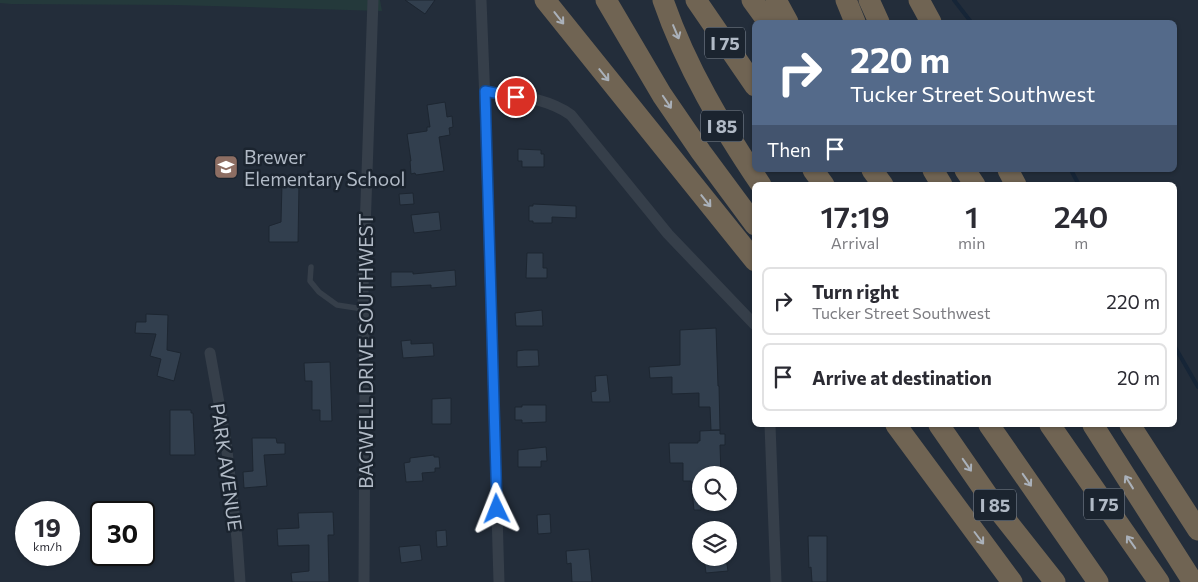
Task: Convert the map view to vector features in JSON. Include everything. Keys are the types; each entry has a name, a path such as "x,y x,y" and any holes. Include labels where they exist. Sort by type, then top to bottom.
{"highway":[{"path":"545,0 752,257"},
{"path":"606,0 662,95 701,152 752,220"},
{"name":"I 85","path":"663,0 689,65 726,133 752,172"},
{"name":"I 75","path":"696,0 752,82"},
{"name":"I 75","path":"752,0 767,20"},
{"path":"776,0 787,20"},
{"path":"846,0 854,20"},
{"path":"869,0 878,20"},
{"path":"920,0 930,20"},
{"name":"I 85","path":"940,427 995,506 1055,582"},
{"name":"I 75","path":"990,427 1098,582"},
{"name":"I 75","path":"1051,427 1159,582"},
{"path":"1094,427 1193,582"},
{"path":"1131,427 1194,523"},
{"path":"1143,427 1194,523"},
{"path":"899,431 1012,582"}],"street":[{"name":"BAGWELL DRIVE SOUTHWEST","path":"364,582 365,386 363,309 373,0"},
{"path":"481,0 499,582"},
{"path":"485,91 547,102 560,107 571,115 668,234 752,322"},
{"name":"PARK AVENUE","path":"210,353 226,442 240,582"},
{"path":"770,427 776,582"}],"lane":[{"path":"311,266 310,281 319,292 337,306 363,309"}],"green space":[{"path":"0,0 380,0 382,11 175,5 11,4 0,3"}],"building":[{"path":"405,0 435,0 425,14"},
{"path":"445,102 447,117 452,116 453,127 449,128 450,135 439,137 444,171 411,174 407,134 427,131 427,127 430,127 427,105"},
{"path":"518,149 541,150 541,154 544,154 544,167 522,167 522,161 518,161"},
{"path":"282,184 299,184 298,242 269,242 269,226 281,222"},
{"path":"413,193 414,204 400,205 399,194"},
{"path":"533,204 576,206 576,218 552,217 552,223 533,223 533,221 529,221 529,206 533,206"},
{"path":"439,212 441,230 414,233 411,215"},
{"path":"527,253 543,253 543,268 547,268 547,278 526,278"},
{"path":"455,270 456,286 431,288 431,285 391,287 391,272 413,272 413,274"},
{"path":"542,310 543,326 516,326 515,313"},
{"path":"146,314 168,315 167,350 181,353 174,381 157,376 161,359 150,356 156,334 135,333 136,322 146,322"},
{"path":"716,328 720,430 711,430 710,407 699,407 699,393 672,394 672,377 650,378 649,367 680,365 680,330"},
{"path":"411,340 411,344 433,343 434,356 403,358 401,341"},
{"path":"538,350 539,366 517,367 517,351"},
{"path":"330,362 332,421 320,421 320,410 312,410 312,381 305,381 304,363"},
{"path":"607,375 610,402 592,402 591,392 596,391 595,376"},
{"path":"451,398 451,424 432,424 432,399"},
{"path":"522,405 546,405 546,422 522,423 522,420 515,420 515,407 522,407"},
{"path":"170,410 191,410 191,413 193,413 195,455 170,455"},
{"path":"720,430 720,434 725,434 725,445 720,445 721,466 692,466 692,491 691,481 683,481 683,463 670,463 669,443 698,443 700,441 700,431"},
{"path":"252,438 276,438 277,443 285,443 285,454 264,455 267,486 244,488 243,472 253,471"},
{"path":"546,447 547,461 541,461 541,467 518,467 518,450"},
{"path":"434,455 434,457 439,457 440,468 435,468 435,472 422,473 423,481 406,482 404,463 410,462 410,458"},
{"path":"333,512 334,535 328,535 329,582 292,582 291,573 309,571 309,545 278,546 277,529 299,528 298,513"},
{"path":"550,514 551,533 538,534 537,515"},
{"path":"446,530 447,546 437,547 436,531"},
{"path":"808,536 827,536 827,582 812,582 811,567 809,568"},
{"path":"420,545 422,560 401,563 399,547"},
{"path":"589,549 592,582 572,582 571,563 567,564 566,551"},
{"path":"705,566 727,566 728,571 706,573"}],"waterway":[{"path":"954,0 969,20"},
{"path":"1072,172 1077,182"},
{"path":"1177,350 1198,387"}],"place":[{"name":"Brewer Elementary School","path":"226,167"}],"route":[{"path":"497,509 485,91 516,97"}]}
